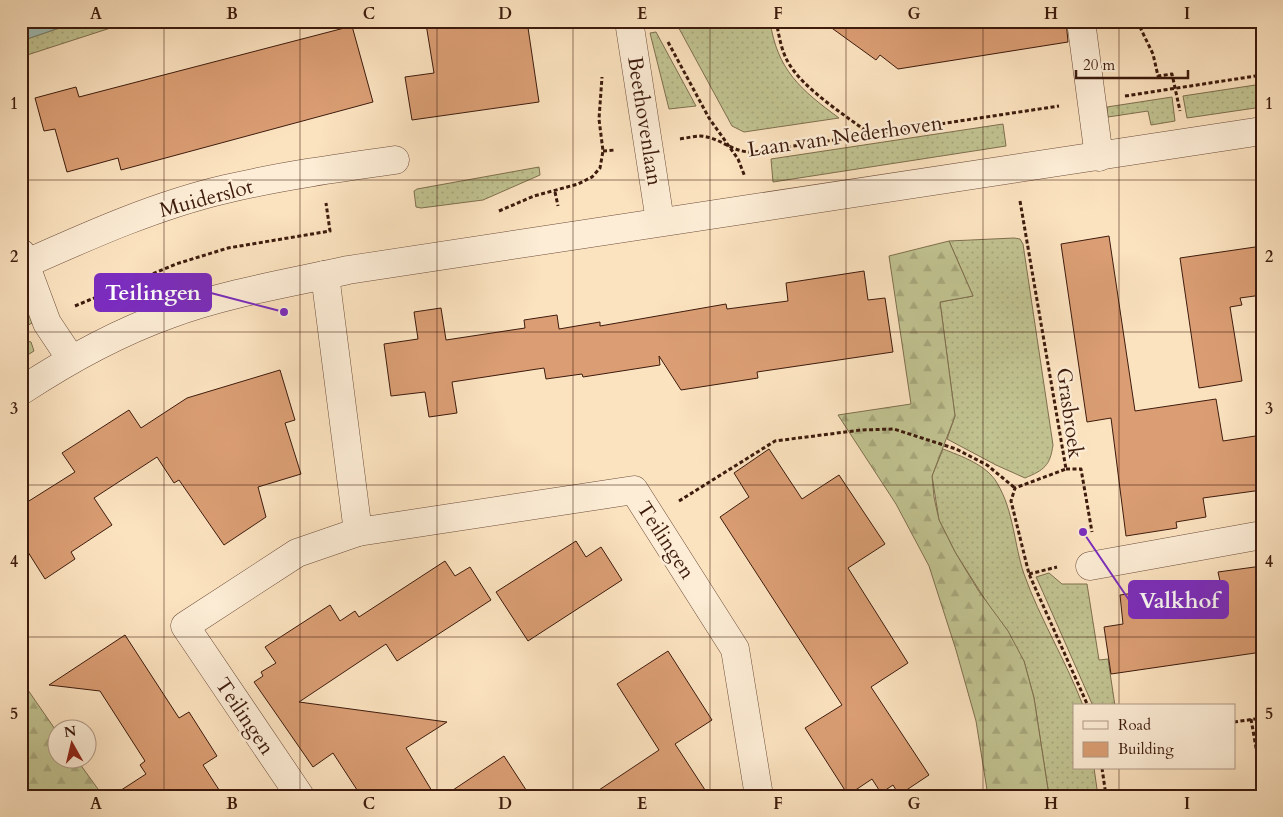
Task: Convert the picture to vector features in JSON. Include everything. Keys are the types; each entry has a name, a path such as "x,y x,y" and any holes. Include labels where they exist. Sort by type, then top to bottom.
{"street":[{"name":"Beethovenlaan","path":"630,21 660,221"},
{"path":"1082,21 1100,156"},
{"path":"21,391 71,359 170,314 222,298 325,275 439,254 1262,131"},
{"name":"Muiderslot","path":"71,359 47,323 23,258 80,240 154,211 224,190 321,171 395,160"},
{"path":"325,275 358,532"},
{"name":"Teilingen","path":"300,796 185,626 296,553 358,532 634,490 735,649 759,796"},
{"path":"1094,565 1262,535"}],"path":[{"path":"776,21 780,41 788,63 808,86 870,134"},
{"path":"1137,21 1153,54 1158,76 1172,74 1186,142"},
{"name":"Beethovenlaan","path":"663,34 709,118 738,159 745,179 749,208"},
{"name":"Beethovenlaan","path":"602,73 599,119 603,152"},
{"name":"Laan van Nederhoven","path":"603,152 700,136 715,140 740,152 754,152 1262,75"},
{"path":"494,214 534,196 555,192 592,177 600,168 603,152"},
{"name":"Grasbroek","path":"1015,168 1066,469 1016,488"},
{"path":"47,323 95,296 184,262 228,248 330,231 321,171"},
{"path":"652,518 775,441 861,430 894,429 940,443 987,465 1016,488 1011,501 1029,574 1087,704"},
{"path":"1066,469 1081,469 1094,565"},
{"path":"1236,722 1262,718"},
{"path":"1251,719 1262,782"},
{"path":"1102,770 1106,796"}],"green space":[{"path":"80,21 132,21 21,57 21,41"},
{"path":"675,21 770,21 778,53 785,66 802,88 839,118 744,132 732,126"},
{"path":"656,32 696,106 669,109 650,33"},
{"path":"1262,84 1262,107 1187,118 1183,96"},
{"path":"1172,97 1175,121 1151,125 1148,111 1108,117 1107,107"},
{"path":"1003,124 1006,146 773,182 771,159"},
{"path":"539,167 540,175 483,200 421,208 416,207 414,191 417,189"},
{"path":"1020,239 1023,244 1053,445 1048,463 1041,470 1025,478 947,439 955,416 940,302 973,296 949,241"},
{"path":"949,241 973,296 940,302 955,416 932,476 934,497 939,520 955,552 978,590 1008,631 1024,661 1034,698 1049,796 988,796 976,721 929,566 896,504 838,415 911,404 889,256"},
{"path":"23,298 32,323 21,329 21,299"},
{"path":"27,341 31,342 34,351 21,359 21,344"},
{"path":"943,449 973,462 987,471 1003,494 1024,574 1037,607 1082,704 1073,704 1073,770 1094,770 1098,796 1049,796 1034,698 1024,661 955,552 939,520 932,476"},
{"path":"1049,573 1062,584 1087,584 1099,660 1108,659 1115,704 1092,704 1036,577"},
{"path":"21,680 49,720 48,770 84,770 103,796 30,796 21,783"}],"water":[{"path":"40,21 80,21 21,41 21,27"}],"building":[{"path":"441,21 527,21 539,102 412,120 405,77 434,73 426,24"},
{"path":"822,21 1066,21 1068,42 898,69 880,55 876,60"},
{"path":"352,26 373,102 121,170 118,158 67,172 55,129 44,131 35,98 76,87 79,97"},
{"path":"1109,236 1135,411 1216,399 1223,441 1262,435 1262,490 1203,498 1206,517 1176,522 1177,528 1126,536 1111,418 1087,422 1061,244"},
{"path":"1262,246 1262,295 1240,298 1242,305 1230,307 1242,381 1199,388 1180,258"},
{"path":"864,271 868,300 885,298 893,352 757,372 758,378 681,390 659,356 660,365 583,377 582,374 546,379 544,368 452,382 457,413 429,417 425,392 391,396 384,344 418,339 414,312 441,308 446,340 525,328 524,320 557,315 559,329 600,322 600,326 726,304 727,309 788,301 786,283"},
{"path":"280,370 295,420 285,423 301,474 258,487 266,517 224,545 179,480 174,483 157,457 94,498 112,525 71,552 75,559 45,579 21,541 21,506 75,472 62,453 129,410 141,428 187,398"},
{"path":"769,449 802,499 839,475 885,544 848,568 908,663 871,687 929,775 899,795 893,785 881,793 872,779 848,795 805,728 842,705 720,517 749,497 734,473"},
{"path":"576,541 586,557 601,547 622,580 528,641 496,592"},
{"path":"445,561 455,576 470,567 491,600 397,661 386,644 299,702 447,722 406,748 435,796 361,796 333,753 313,767 254,682 263,676 261,672 276,663 265,647 330,605 340,621 355,611 359,617"},
{"path":"1262,566 1262,652 1111,674 1104,627 1123,624 1120,595 1220,581 1218,572"},
{"path":"125,635 179,718 189,712 217,756 203,765 223,796 112,796 146,774 140,765 145,761 100,691 49,685"},
{"path":"668,651 712,720 675,744 709,796 590,796 659,750 617,684"},
{"path":"504,756 530,796 444,796"}],"place":[{"name":"Teilingen","path":"284,312"},
{"name":"Valkhof","path":"1083,532"}]}
